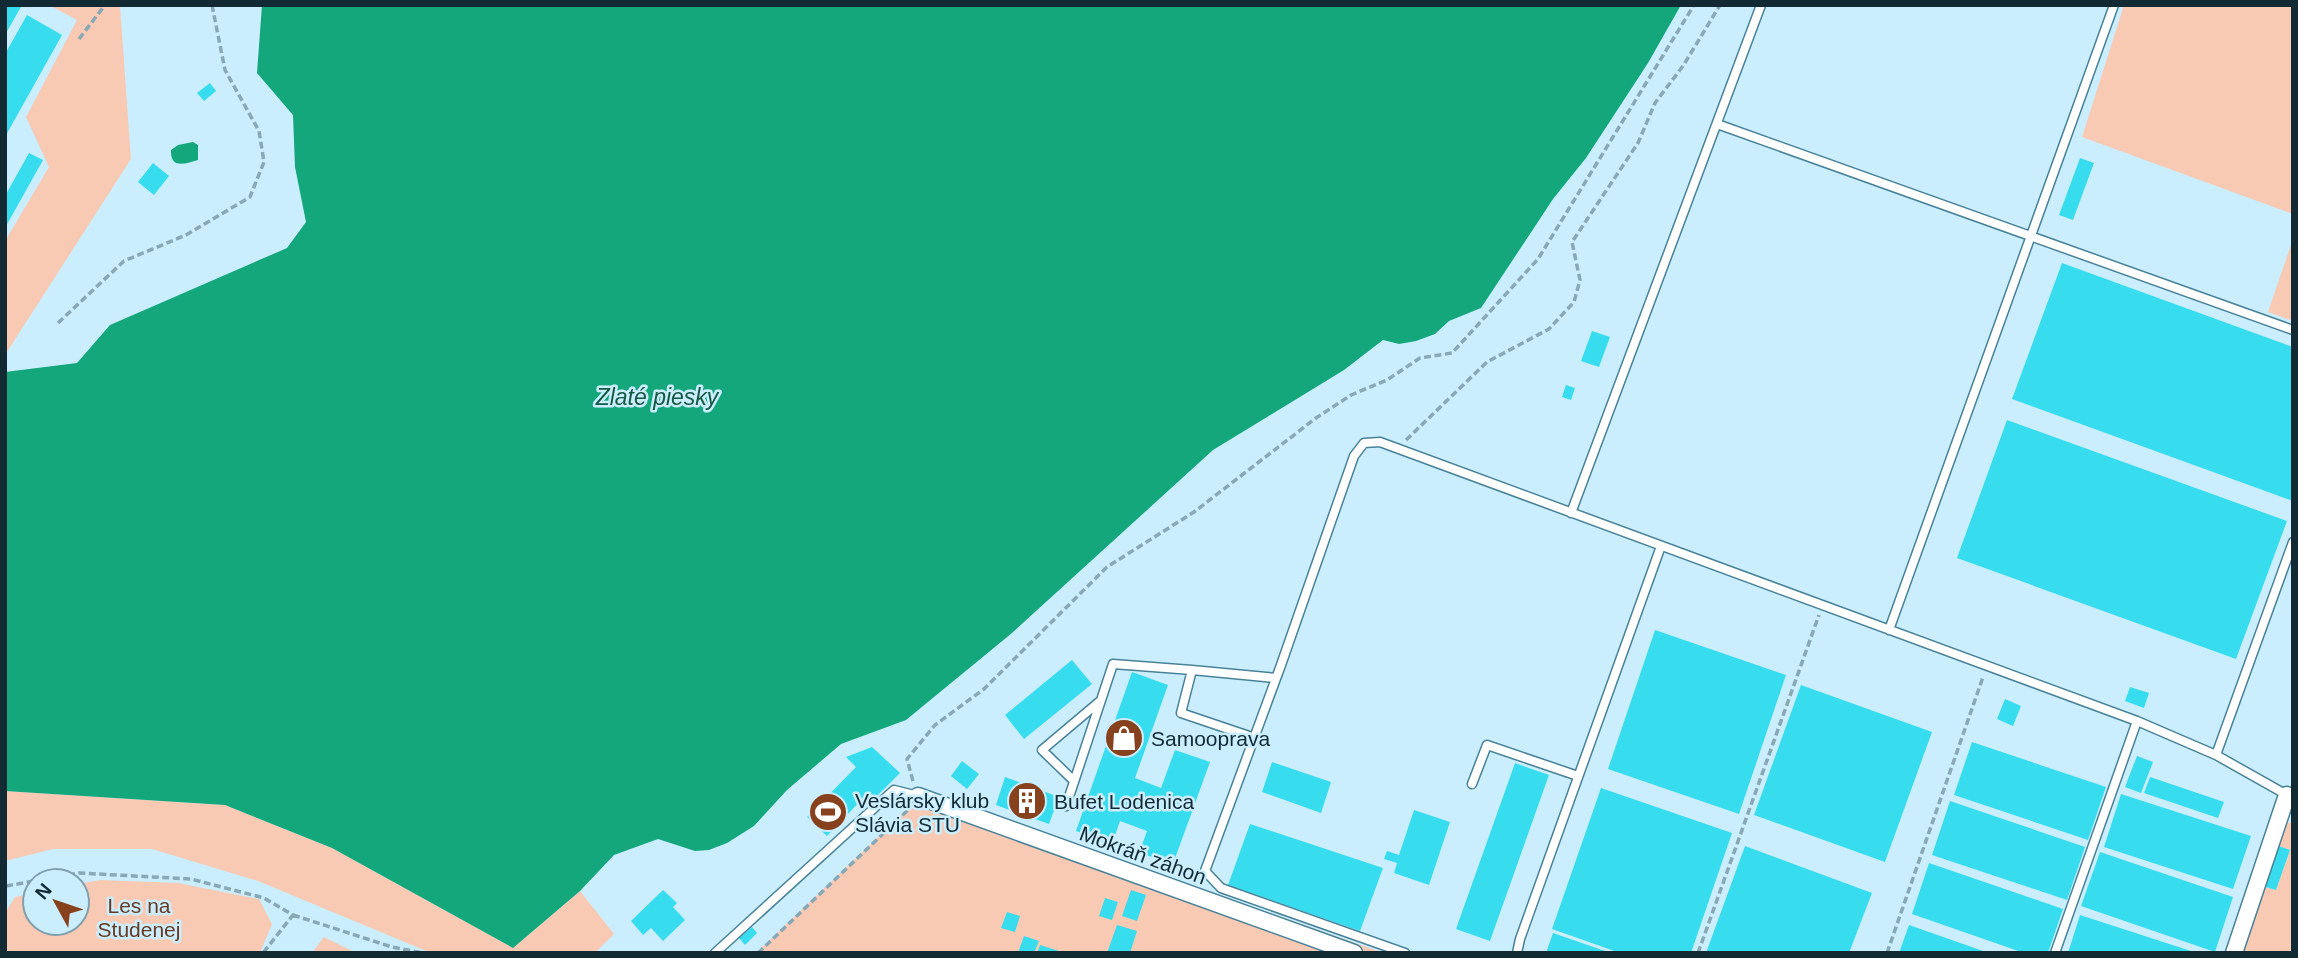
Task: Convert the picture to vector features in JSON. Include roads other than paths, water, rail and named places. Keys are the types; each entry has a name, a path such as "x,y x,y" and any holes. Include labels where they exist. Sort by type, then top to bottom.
{"street":[{"name":"Mokráň záhon","path":"918,796 1354,953"},
{"path":"2234,953 2290,797"}],"lane":[{"path":"1571,513 1761,5"},
{"path":"1889,630 2113,5"},
{"path":"1717,124 2293,330"},
{"path":"1405,953 1220,888 1205,871 1255,738 1354,456 1364,443 1380,442 2137,721 2216,755 2290,797"},
{"path":"2216,755 2293,542"},
{"path":"1517,953 1661,546"},
{"path":"1066,806 1113,664 1276,678"},
{"path":"1192,670 1181,713 1255,738"},
{"path":"1074,781 1042,750 1101,700"},
{"path":"2055,953 2137,721"},
{"path":"1472,784 1487,745 1578,776"},
{"path":"715,953 894,790 918,796"}],"water":[{"name":"Zlaté piesky","path":"262,5 1681,5 1648,63 1586,158 1553,199 1481,308 1449,321 1435,334 1416,341 1399,344 1383,340 1344,370 1213,450 1012,633 906,720 841,744 787,790 754,826 727,843 709,850 695,851 658,839 614,855 580,891 513,948 332,848 225,805 5,791 5,372 77,363 110,325 287,248 306,222 295,167 293,115 257,73"},
{"path":"193,142 198,145 198,160 176,163 171,156 171,150 178,145"}],"place":[{"name":"Samooprava","path":"1124,738"},
{"name":"Bufet Lodenica","path":"1027,801"},
{"name":"Veslársky klub Slávia STU","path":"828,812"}],"park label":[{"name":"Les na Studenej","path":"139,917"}]}
